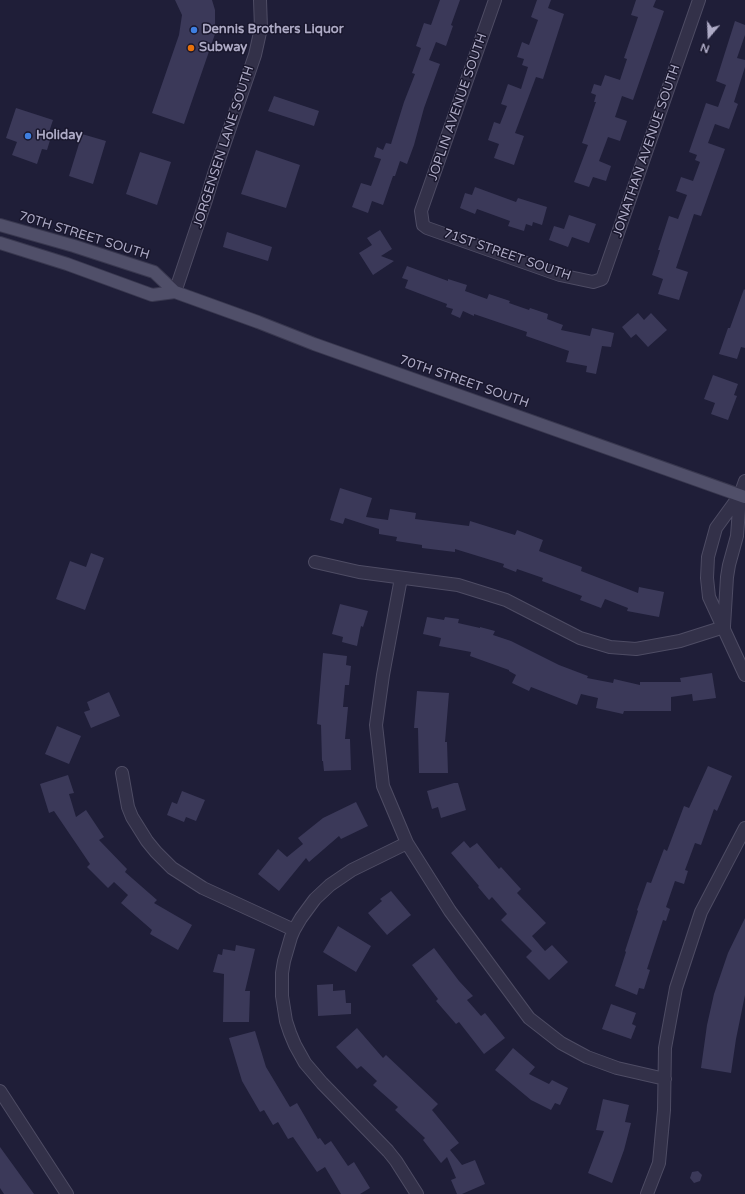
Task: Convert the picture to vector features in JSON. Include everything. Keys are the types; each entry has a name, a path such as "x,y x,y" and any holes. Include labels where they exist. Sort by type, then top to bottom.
{"main road":[{"name":"70TH STREET SOUTH","path":"0,225 74,246 154,272 175,292 314,344 743,496"},
{"name":"70TH STREET SOUTH","path":"0,243 67,264 152,295 175,292"}],"street":[{"name":"JORGENSEN LANE SOUTH","path":"175,292 255,56 261,28 260,0"},
{"name":"JOPLIN AVENUE SOUTH","path":"422,214 421,211 495,0"},
{"name":"JONATHAN AVENUE SOUTH","path":"602,279 699,0"},
{"name":"71ST STREET SOUTH","path":"422,214 423,225 427,228 560,275 593,282 602,279"},
{"path":"724,627 728,565 737,536 745,481"},
{"path":"743,496 716,528 708,557 707,578 709,597 745,675"},
{"path":"314,562 359,572 458,585 506,600 580,638 610,647 636,649 680,642 724,627"},
{"path":"401,578 383,675 376,726 383,786 407,843 450,911 529,1018 561,1043 587,1057 617,1068 665,1079"},
{"path":"122,773 128,807 132,817 147,841 172,868 203,888 294,930"},
{"path":"647,1194 659,1163 664,1110 665,1048 676,988 701,912 745,828"},
{"path":"407,843 352,870 334,882 315,899 294,930 284,961 282,996 285,1014 294,1045 305,1063 396,1161 417,1194"},
{"path":"0,1091 67,1194"}],"building":[{"path":"175,0 212,0 215,10 215,34 184,124 152,113 179,35 182,15"},
{"path":"440,0 460,0 451,25 453,26 446,46 436,42 429,60 440,64 424,108 407,164 400,161 383,205 372,201 368,213 352,207 361,183 371,186 381,159 374,157 377,147 383,150 386,143 391,144 404,102 415,74 412,73 421,48 416,46 424,23 431,25"},
{"path":"537,0 551,0 548,8 564,14 543,79 536,77 515,133 524,136 514,165 494,158 499,144 488,140 494,122 500,124 507,106 501,104 508,84 521,89 528,67 522,65 524,59 517,57 522,42 529,45 538,20 531,17"},
{"path":"636,0 656,0 653,7 664,11 633,100 622,96 615,117 627,121 620,141 608,137 599,161 611,166 606,181 593,177 589,187 574,182 588,145 582,143 596,102 594,102 596,95 591,93 594,84 601,86 605,75 620,80 627,59 624,58 638,17 631,15"},
{"path":"735,21 745,25 745,35 737,58 745,60 745,67 734,102 738,104 729,129 715,124 708,143 725,149 701,216 694,214 676,268 688,272 679,300 658,294 663,279 652,275 669,216 678,219 687,195 676,191 681,177 693,181 700,162 695,160 697,155 689,152 706,103 718,107 726,85 716,81"},
{"path":"274,96 319,111 314,126 268,111"},
{"name":"Holiday","path":"16,108 53,120 48,135 51,137 47,150 42,149 37,164 12,155 17,142 6,138"},
{"name":"Holiday","path":"82,134 106,141 93,184 69,176"},
{"path":"256,150 300,165 286,208 241,194"},
{"path":"140,152 171,162 157,205 126,194"},
{"path":"475,187 516,202 518,198 547,207 542,225 533,222 532,226 526,224 524,231 508,226 510,221 477,209 475,214 460,208 465,193 472,195"},
{"path":"569,215 596,224 589,243 572,237 568,247 549,240 554,226 564,229"},
{"path":"380,230 392,249 381,256 394,261 373,275 359,253 372,245 367,238"},
{"path":"227,232 272,247 268,261 223,247"},
{"path":"407,266 448,281 448,279 467,285 465,291 487,299 489,294 510,301 509,303 529,310 530,308 548,314 547,319 563,325 561,330 590,336 592,328 614,333 611,347 602,346 596,374 586,372 587,366 566,362 569,351 526,336 527,332 474,314 474,316 463,311 460,318 451,314 453,309 446,307 447,304 405,288 408,280 402,278"},
{"path":"744,289 745,348 741,347 737,359 719,354"},
{"path":"638,313 644,320 651,313 667,330 648,347 636,334 631,338 622,327"},
{"path":"713,375 738,384 734,395 737,396 728,420 711,414 715,403 704,399"},
{"path":"340,488 372,498 366,517 388,520 390,509 416,513 415,519 469,526 470,521 515,535 517,530 543,540 539,551 582,567 581,571 638,593 639,587 664,592 659,617 627,611 628,608 605,599 601,608 580,600 582,596 542,581 543,578 517,569 516,572 503,567 504,564 455,549 455,552 422,548 422,545 396,541 397,537 379,534 379,529 345,518 343,524 330,520"},
{"path":"91,553 104,558 85,610 56,599 70,561 86,567"},
{"path":"340,604 368,611 363,627 361,626 357,646 342,642 343,637 332,634"},
{"path":"427,617 444,620 445,617 459,619 458,623 495,631 493,635 511,641 559,665 588,676 587,678 613,683 614,679 640,685 640,682 681,682 680,678 712,673 716,698 693,701 692,694 671,697 671,711 624,711 623,714 596,708 598,698 581,694 577,705 531,687 529,691 512,683 516,675 509,670 470,656 471,652 439,646 441,638 423,634"},
{"path":"323,653 347,656 346,665 351,666 349,685 345,685 343,707 348,707 345,739 350,739 351,770 324,771 322,761 321,725 317,724"},
{"path":"417,691 449,693 445,742 447,742 448,773 419,773 418,728 414,728"},
{"path":"109,692 120,716 91,728 84,712 90,710 87,702"},
{"path":"57,726 81,736 69,764 45,754"},
{"path":"708,766 732,776 717,811 714,809 701,845 695,843 685,870 688,871 684,884 675,881 666,907 670,909 666,921 663,920 647,969 650,970 644,989 639,988 637,995 615,986 638,911 637,910 647,882 651,883 664,849 667,851 684,806 689,808"},
{"path":"68,775 74,793 69,794 76,817 86,810 104,837 99,840 127,869 125,872 157,900 154,903 192,925 178,950 150,934 152,930 121,903 128,895 114,882 108,888 87,867 90,864 54,811 49,813 40,784"},
{"path":"458,783 466,810 441,818 438,807 432,809 427,791"},
{"path":"182,791 205,800 196,821 186,817 184,822 167,815 172,802 177,804"},
{"path":"356,802 368,826 341,839 339,836 309,862 306,858 279,891 258,874 278,849 287,857 303,844 298,838 323,818"},
{"path":"464,841 470,848 477,843 499,869 501,867 521,889 517,893 546,923 532,936 545,951 552,945 568,962 549,980 526,957 532,951 501,920 507,914 492,897 489,900 451,853"},
{"path":"391,891 411,915 387,935 368,913 382,901 380,899"},
{"path":"745,918 745,995 731,1073 701,1068 707,1025 714,994 728,953"},
{"path":"338,926 371,946 356,972 323,952"},
{"path":"236,945 255,949 245,991 250,991 249,1022 223,1022 224,974 213,972 218,954 222,955 223,949 235,951"},
{"path":"434,948 459,981 473,996 467,1000 481,1016 485,1013 505,1038 484,1054 459,1022 456,1024 436,1001 438,999 412,965"},
{"path":"333,984 333,991 345,990 346,1003 351,1003 351,1014 318,1016 317,985"},
{"path":"611,1004 636,1013 632,1024 636,1026 631,1039 602,1029"},
{"path":"357,1028 383,1058 386,1055 438,1104 432,1110 459,1143 450,1150 462,1165 475,1160 485,1184 462,1194 457,1194 451,1180 456,1178 447,1157 441,1163 423,1140 425,1138 395,1110 398,1107 373,1085 377,1081 361,1066 357,1069 336,1047"},
{"path":"255,1031 266,1067 290,1107 297,1103 318,1139 320,1138 325,1145 331,1141 348,1166 354,1162 370,1188 360,1194 341,1194 325,1167 317,1172 293,1137 288,1139 278,1122 273,1125 264,1110 260,1112 242,1081 229,1038"},
{"path":"513,1048 535,1067 529,1074 549,1084 552,1080 568,1088 560,1105 555,1103 551,1110 531,1100 495,1070"},
{"path":"603,1099 629,1105 625,1122 631,1123 624,1150 612,1183 588,1173 604,1131 596,1130"},
{"path":"0,1147 34,1194 4,1194 0,1188"},
{"path":"698,1171 702,1175 700,1181 694,1183 690,1178 692,1172"}],"place":[{"name":"Dennis Brothers Liquor","path":"194,30"},
{"name":"Subway","path":"191,48"},
{"name":"Holiday","path":"28,136"}]}
